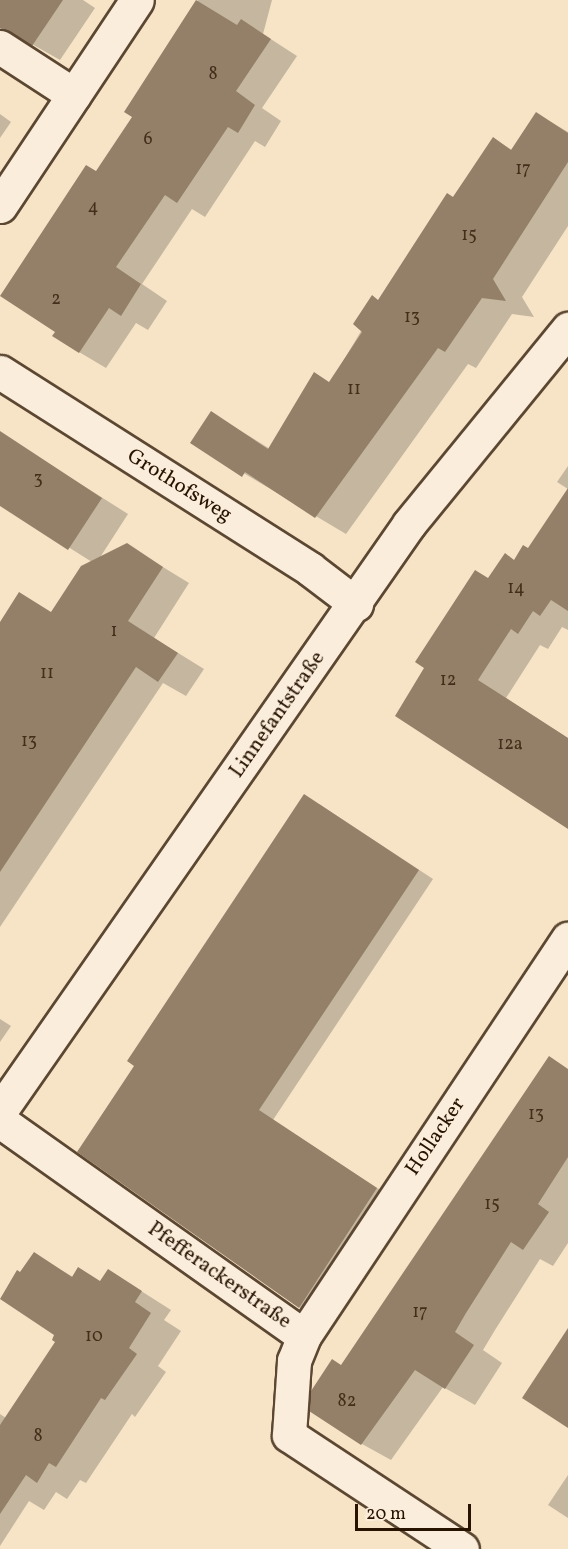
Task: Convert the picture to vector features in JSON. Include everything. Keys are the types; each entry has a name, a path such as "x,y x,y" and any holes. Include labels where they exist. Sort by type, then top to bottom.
{"street":[{"path":"0,206 137,0"},
{"path":"0,48 74,95"},
{"name":"Linnefantstraße","path":"0,1111 356,604 409,524 568,329"},
{"name":"Grothofsweg","path":"0,372 310,569 356,604"},
{"name":"Hollacker","path":"304,1336 568,939"},
{"name":"Pfefferackerstraße","path":"0,1121 304,1336 294,1361 289,1435 462,1549"}],"building":[{"path":"0,0 63,0 32,46 0,28"},
{"path":"196,0 237,25 241,19 271,39 236,91 255,105 238,133 228,127 177,203 165,195 116,267 141,284 121,316 109,308 79,353 52,336 55,332 0,296 86,165 96,171 132,117 124,112"},
{"path":"536,112 568,133 568,162 493,279 506,301 482,298 445,352 438,348 315,518 245,472 242,477 190,443 211,411 268,449 314,372 329,382 362,332 353,324 372,295 378,300 447,193 453,197 493,137 511,150"},
{"path":"0,431 102,498 68,550 0,506"},
{"path":"568,488 568,611 551,600 540,616 533,611 518,634 511,629 478,680 568,738 568,829 395,716 424,668 415,662 475,570 488,578 505,553 514,560 523,545 528,548"},
{"path":"127,543 163,567 128,621 178,653 158,682 136,667 0,872 0,622 19,592 51,612 81,566"},
{"path":"304,794 419,870 259,1110 377,1188 299,1308 77,1152 134,1066 127,1061"},
{"path":"549,1056 568,1069 568,1157 538,1204 549,1212 523,1250 511,1242 466,1313 455,1332 474,1345 445,1389 415,1370 361,1445 309,1411 311,1391 332,1359 341,1365"},
{"path":"34,1252 72,1277 78,1267 100,1281 108,1269 142,1291 135,1302 151,1313 129,1348 137,1354 105,1400 101,1398 56,1467 49,1463 37,1483 26,1475 0,1514 0,1425 55,1342 52,1340 54,1335 0,1299 17,1270 20,1272"},
{"path":"568,1328 568,1428 522,1398"}]}
